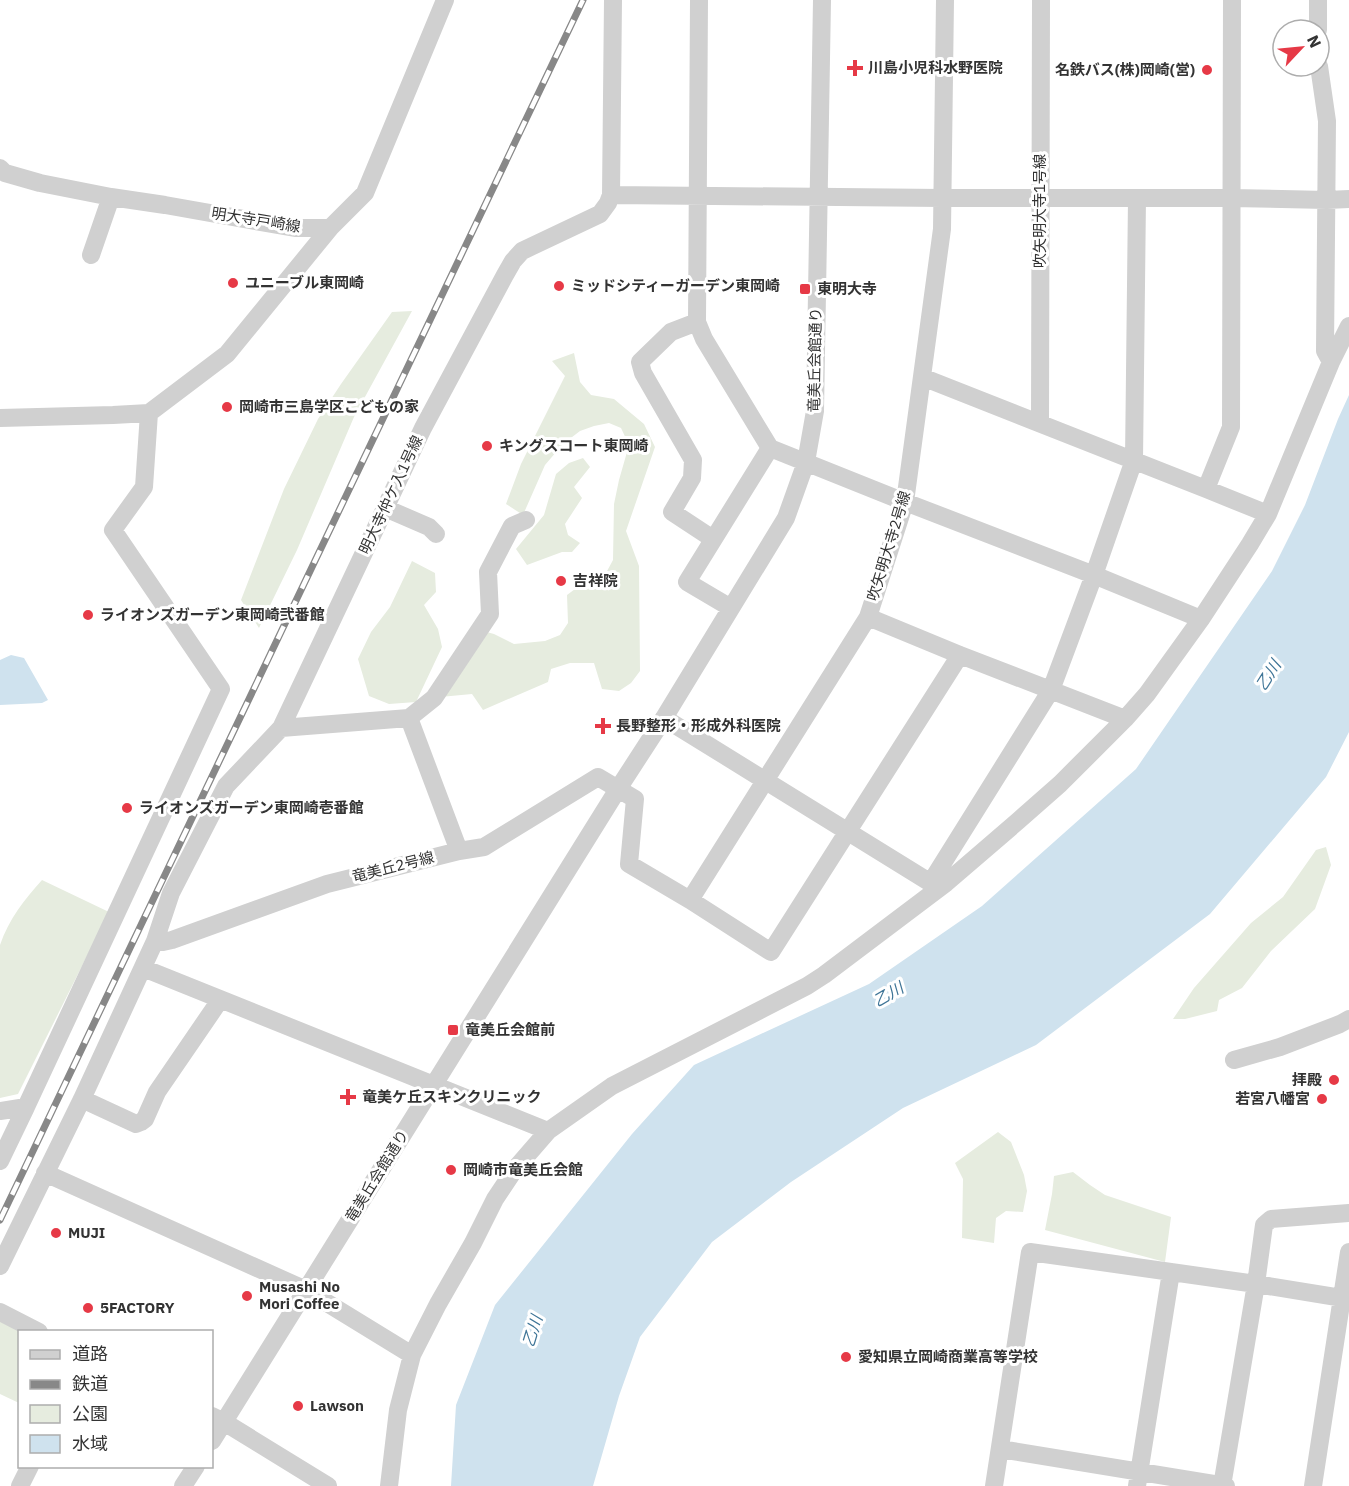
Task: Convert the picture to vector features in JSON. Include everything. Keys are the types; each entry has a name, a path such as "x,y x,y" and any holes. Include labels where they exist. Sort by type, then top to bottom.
{"street":[{"path":"0,418 149,413 227,354 330,228 365,193 445,0"},
{"path":"612,0 611,195 1231,198 1327,201 1349,199"},
{"path":"699,0 697,322 704,339 770,448 1201,619"},
{"name":"竜美丘会館通り","path":"213,1437 218,1419 306,1290 664,718 786,518 806,462 815,411 822,0"},
{"name":"吹矢明大寺2号線","path":"690,900 868,617 905,502 942,228 945,0"},
{"name":"吹矢明大寺1号線","path":"1040,423 1041,0"},
{"path":"1206,489 1231,427 1232,0"},
{"path":"1318,0 1318,18"},
{"path":"1321,78 1327,121 1325,351 1331,362"},
{"name":"明大寺戸崎線","path":"2,173 111,197 295,228 330,228"},
{"name":"明大寺仲ケ入1号線","path":"143,968 171,893 226,786 280,728 423,428 513,261 522,251 600,214 611,195"},
{"path":"91,255 111,197"},
{"path":"935,885 1051,690 1134,460 1137,198"},
{"path":"697,322 671,332 640,362 693,460 692,478 672,512 713,539"},
{"path":"389,1486 398,1410 412,1355 495,1199 515,1169 548,1131 612,1086 807,986 867,944 935,885 1018,821 1125,719 1147,694 1201,619 1268,514 1331,362 1349,326"},
{"path":"922,377 1268,514"},
{"path":"0,1161 221,689 113,530 144,487 149,413"},
{"path":"731,608 687,582 770,448"},
{"path":"385,508 429,527 436,534"},
{"path":"280,728 409,718 434,698 490,614 488,572 512,526 526,520"},
{"path":"868,617 1125,719"},
{"path":"618,789 635,799 629,864 771,952 960,655"},
{"path":"409,718 459,851"},
{"path":"664,718 935,885"},
{"name":"竜美丘2号線","path":"155,941 171,940 327,884 459,851 484,847 598,777 618,789"},
{"path":"0,1266 143,968 548,1131"},
{"path":"82,1099 136,1124 141,1122 145,1119 157,1092 220,1000"},
{"path":"1234,1060 1280,1047 1349,1019"},
{"path":"0,1111 26,1107"},
{"path":"45,1173 306,1290 412,1355"},
{"path":"1000,1449 1138,1479 1223,1486 1264,1225 1271,1220 1349,1213"},
{"path":"994,1486 1030,1252 1346,1299"},
{"path":"1313,1486 1346,1299 1349,1252"},
{"path":"1138,1479 1170,1272"},
{"path":"0,1312 35,1330"},
{"path":"218,1419 326,1486"},
{"path":"20,1486 29,1468"},
{"path":"183,1486 195,1468"}],"green space":[{"path":"412,311 354,417 297,550 259,628 241,600 284,489 318,419 392,312"},
{"path":"574,353 580,382 591,395 614,399 644,424 655,447 626,531 639,566 640,671 631,683 619,691 602,689 594,663 570,663 551,669 548,682 483,710 472,694 440,697 479,630 494,634 514,644 545,641 560,635 568,623 567,595 575,589 588,588 606,573 613,560 614,504 629,445 621,428 609,423 580,431 563,444 545,465 523,515 506,504 521,464 565,376 552,361"},
{"path":"583,458 590,467 574,487 582,498 565,524 568,535 580,543 572,552 562,552 527,565 516,549 544,515 556,474 569,463"},
{"path":"412,561 435,573 436,592 424,605 438,629 442,647 416,702 389,704 369,696 358,659 371,632 390,607"},
{"path":"1326,847 1331,865 1315,909 1271,951 1242,988 1219,1000 1217,1011 1185,1019 1173,1019 1194,988 1251,923 1283,897 1316,850"},
{"path":"42,880 109,912 18,1094 0,1098 0,945 18,910"},
{"path":"998,1132 1011,1142 1024,1175 1027,1191 1023,1212 1006,1211 996,1218 994,1243 962,1238 963,1179 955,1163"},
{"path":"1073,1172 1105,1195 1171,1217 1165,1262 1045,1230 1054,1176"},
{"path":"0,1319 18,1331 18,1403 0,1394"}],"water":[{"name":"乙川","path":"1349,395 1349,732 1326,777 1210,914 1036,1045 903,1108 791,1182 712,1242 640,1337 619,1396 593,1486 451,1486 456,1405 495,1305 632,1134 694,1065 869,984 982,906 1136,769 1272,571 1305,505"},
{"path":"11,655 24,658 48,700 42,703 0,705 0,660"}],"railway":[{"path":"0,1220 583,0"}],"place":[{"name":"川島小児科水野医院","path":"855,68"},
{"name":"名鉄バス(株)岡崎(営)","path":"1207,70"},
{"name":"ユニーブル東岡崎","path":"233,283"},
{"name":"ミッドシティーガーデン東岡崎","path":"559,286"},
{"name":"東明大寺","path":"805,289"},
{"name":"岡崎市三島学区こどもの家","path":"227,407"},
{"name":"キングスコート東岡崎","path":"487,446"},
{"name":"吉祥院","path":"561,581"},
{"name":"ライオンズガーデン東岡崎弐番館","path":"88,615"},
{"name":"長野整形・形成外科医院","path":"603,726"},
{"name":"ライオンズガーデン東岡崎壱番館","path":"127,808"},
{"name":"竜美丘会館前","path":"453,1030"},
{"name":"拝殿","path":"1334,1080"},
{"name":"竜美ケ丘スキンクリニック","path":"348,1097"},
{"name":"若宮八幡宮","path":"1322,1099"},
{"name":"岡崎市竜美丘会館","path":"451,1170"},
{"name":"MUJI","path":"56,1233"},
{"name":"Musashi No Mori Coffee","path":"247,1296"},
{"name":"5FACTORY","path":"88,1308"},
{"name":"愛知県立岡崎商業高等学校","path":"846,1357"},
{"name":"Lawson","path":"298,1406"}]}
